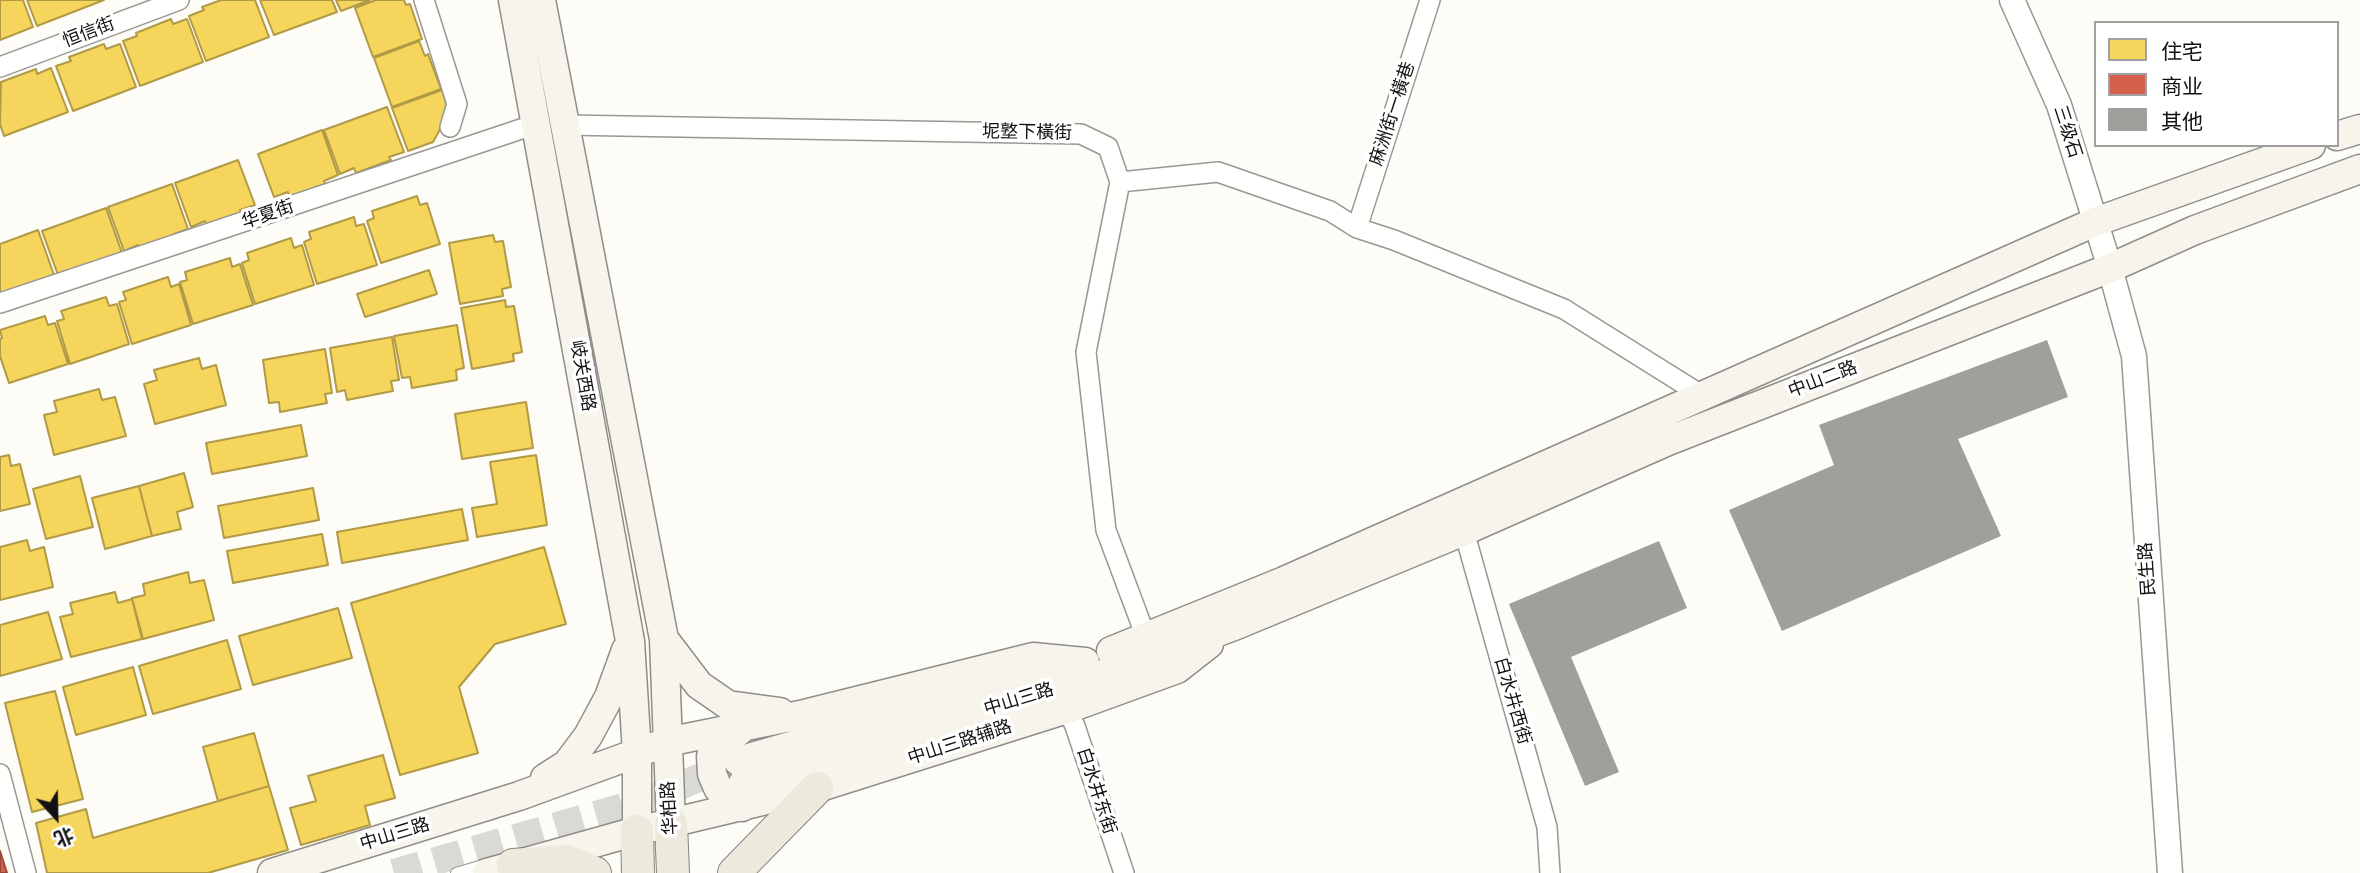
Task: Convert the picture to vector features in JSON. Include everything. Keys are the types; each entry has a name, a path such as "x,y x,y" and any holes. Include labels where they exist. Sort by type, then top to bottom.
{"main road":[{"name":"岐关西路","path":"513,0 629,641 637,753"},
{"name":"岐关西路","path":"541,0 664,639 667,742"},
{"path":"2339,135 2360,129"},
{"name":"中山二路","path":"1287,592 1703,396 2095,222 2305,147"},
{"name":"中山二路","path":"1287,592 1464,531 1668,441 2110,268 2195,230 2360,169"},
{"name":"中山三路","path":"741,783 1085,662 1146,637 1287,592"},
{"name":"中山三路","path":"741,783 1090,679 1234,626 1287,592"},
{"name":"中山三路辅路","path":"500,869 671,824 741,783 817,788 1067,709 1177,669 1234,626"},
{"path":"664,639 699,685 728,705 800,715"},
{"path":"519,796 567,764 588,736 609,697 629,641"},
{"path":"519,796 667,742 800,715 1033,657 1085,662"},
{"path":"741,783 730,801 718,788 712,774 711,757 722,742 744,727"},
{"name":"华柏路","path":"667,742 673,873"},
{"name":"华柏路","path":"637,753 638,873"},
{"path":"734,873 817,788"},
{"name":"中山三路","path":"272,873 519,796"},
{"path":"500,869 567,861 595,873"}],"street":[{"name":"恒信街","path":"0,67 132,8 180,0"},
{"path":"424,0 457,104 450,127"},
{"name":"麻洲街一橫巷","path":"1357,229 1430,0"},
{"name":"三级石","path":"2012,0 2059,105 2110,268"},
{"name":"华夏街","path":"0,303 536,124"},
{"name":"坭墪下橫街","path":"566,125 1082,134 1108,147 1120,182"},
{"path":"1146,637 1106,530 1086,352 1120,182 1218,172 1330,211 1357,229 1394,240 1564,309 1703,396"},
{"name":"民生路","path":"2110,268 2134,356 2170,873"},
{"name":"白水井西街","path":"1464,531 1547,827 1550,873"},
{"name":"白水井东街","path":"1067,709 1124,873"},
{"path":"0,774 26,873"}],"lane":[{"path":"306,873 512,807 580,772"},
{"path":"456,873 560,843 598,842"}],"building: 住宅":[{"path":"0,0 23,0 33,27 0,40"},
{"path":"27,0 104,0 37,26"},
{"path":"221,0 255,0 269,37 206,61 189,16 204,10 202,7"},
{"path":"260,0 332,0 337,12 274,35"},
{"path":"336,0 370,0 341,11"},
{"path":"376,0 404,0 406,5 410,4 422,39 373,57 355,8"},
{"path":"171,19 173,24 187,19 203,62 140,86 123,41"},
{"path":"419,41 425,56 428,54 441,89 392,107 374,58"},
{"path":"104,44 106,49 120,44 136,87 73,111 56,66 71,61 69,57"},
{"path":"51,68 68,112 4,136 0,124 1,82 36,69 37,74"},
{"path":"442,90 449,113 433,142 408,151 392,108"},
{"path":"387,107 404,152 389,157 391,160 356,173 354,168 340,174 324,130"},
{"path":"322,130 338,175 324,181 325,184 290,197 288,192 274,197 258,154"},
{"path":"238,160 255,205 207,226 205,221 191,227 175,183"},
{"path":"172,184 188,229 174,234 175,237 140,250 138,245 124,251 108,207"},
{"path":"417,196 420,205 427,203 440,244 381,263 367,221 374,218 372,211"},
{"path":"106,208 122,253 58,275 42,231"},
{"path":"354,217 356,226 364,224 377,265 317,284 304,242 311,239 309,232"},
{"path":"38,230 54,275 0,294 0,244"},
{"path":"493,235 495,242 503,241 511,287 502,289 503,296 460,304 449,243"},
{"path":"291,238 294,248 302,245 314,285 255,304 242,263 249,260 247,253"},
{"path":"230,258 232,267 240,264 253,305 193,324 180,282 187,280 185,272"},
{"path":"429,270 437,294 365,317 357,294"},
{"path":"168,277 171,287 179,284 191,325 132,344 119,302 126,300 123,292"},
{"path":"106,297 109,306 117,304 129,344 70,364 57,321 64,319 61,311"},
{"path":"505,300 506,307 514,306 522,352 513,354 514,361 472,369 461,308"},
{"path":"45,316 48,325 55,323 68,364 9,383 0,356 0,330"},
{"path":"457,325 464,368 456,370 457,380 412,388 410,377 402,378 394,336"},
{"path":"392,337 399,380 391,381 393,391 347,400 345,390 337,392 330,348"},
{"path":"325,349 332,393 325,394 327,403 280,412 279,402 269,403 263,360"},
{"path":"199,358 202,369 216,365 226,405 155,424 144,384 157,380 154,370"},
{"path":"99,389 102,400 115,397 126,436 54,455 44,415 57,412 54,401"},
{"path":"526,402 533,448 462,459 455,414"},
{"path":"301,425 307,456 212,474 206,443"},
{"path":"9,455 11,466 20,464 30,504 0,511 0,457"},
{"path":"536,455 547,525 477,537 472,508 497,504 490,462"},
{"path":"184,473 193,507 177,512 181,529 152,536 139,486"},
{"path":"80,476 93,527 46,539 33,489"},
{"path":"139,486 152,536 105,549 92,498"},
{"path":"313,488 319,520 224,538 218,506"},
{"path":"462,509 468,540 342,563 337,532"},
{"path":"322,534 328,565 233,583 227,551"},
{"path":"27,540 30,551 44,547 53,587 0,600 0,547"},
{"path":"544,547 566,624 495,644 459,687 478,753 400,775 351,603"},
{"path":"188,572 190,583 204,580 214,620 143,639 132,598 145,595 143,584"},
{"path":"115,592 118,603 132,599 142,639 71,657 60,617 73,614 70,603"},
{"path":"338,608 352,658 253,685 239,636"},
{"path":"48,612 62,659 0,676 0,625"},
{"path":"227,640 241,689 153,714 139,666"},
{"path":"133,667 146,715 76,735 63,687"},
{"path":"55,691 83,799 32,812 5,703"},
{"path":"254,733 269,786 218,801 203,747"},
{"path":"383,755 395,798 365,806 370,825 301,845 290,808 316,801 308,776"},
{"path":"269,786 288,850 208,873 47,873 36,823 86,809 93,838"}],"building: 商业":[{"path":"0,851 7,873 0,873"}],"building: 其他":[{"path":"2047,340 2068,397 1958,439 2001,536 1782,631 1729,510 1834,465 1819,425"},
{"path":"1659,541 1687,608 1571,657 1619,772 1585,786 1509,604"}],"tunnel":[{"path":"394,873 651,799 732,763"}]}
